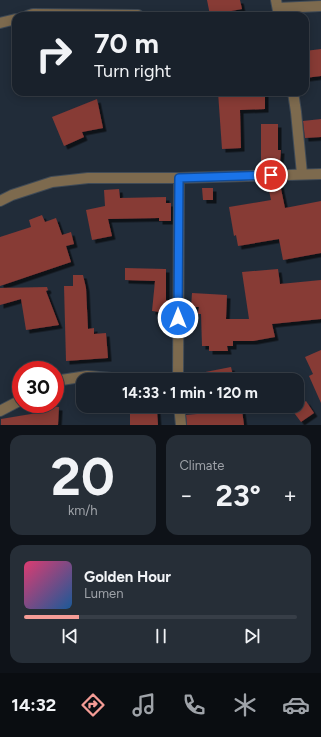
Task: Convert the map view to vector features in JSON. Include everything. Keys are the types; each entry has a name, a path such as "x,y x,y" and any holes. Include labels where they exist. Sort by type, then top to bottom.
{"street":[{"path":"278,8 321,6"},
{"path":"0,23 12,20"},
{"path":"294,96 302,174"},
{"path":"0,201 12,195 52,182 88,178 179,178 321,174"},
{"path":"178,373 179,178"},
{"path":"64,380 76,378"},
{"path":"0,411 12,405"},
{"path":"179,413 180,425"}],"building":[{"path":"207,0 240,0 242,9 226,12 209,12"},
{"path":"321,49 321,76 309,78 309,50"},
{"path":"218,96 265,96 265,109 240,110 241,148 222,149"},
{"path":"97,99 103,128 82,132 84,137 64,146 52,117"},
{"path":"321,119 321,137 305,138 303,121"},
{"path":"261,124 278,124 278,150 281,150 280,162 261,162"},
{"path":"280,184 285,208 321,201 321,253 283,260 279,239 238,246 236,235 234,236 229,207 271,200 268,186"},
{"path":"202,188 213,188 213,200 203,200"},
{"path":"119,189 120,198 166,197 166,203 171,203 171,221 159,221 159,218 108,219 112,236 92,240 86,210 105,206 104,190"},
{"path":"42,215 45,222 56,218 62,235 71,232 74,244 66,246 71,262 0,286 0,237 31,227 29,220"},
{"path":"125,268 166,269 166,300 169,301 168,313 152,311 155,281 125,280"},
{"path":"278,269 280,284 321,280 321,319 272,324 275,337 253,341 233,341 233,346 227,346 228,351 209,351 209,346 202,346 201,314 198,314 199,307 191,307 192,293 227,295 226,319 249,319 242,272"},
{"path":"73,275 83,275 86,288 88,329 94,328 94,334 106,333 108,358 66,361 64,286 73,286"},
{"path":"47,287 48,290 46,291 59,325 26,330 21,299 0,305 0,288"},
{"path":"321,350 321,403 309,376 313,374 305,357"},
{"path":"231,367 232,373 200,373"},
{"path":"306,401 314,413 301,422 294,413 304,413 304,402"},
{"path":"37,413 59,413 58,425 1,425 1,419"},
{"path":"130,413 157,413 158,425 130,425"},
{"path":"208,413 242,413 244,425 187,425 186,415"}],"route":[{"path":"178,318 179,178 271,175"}]}
